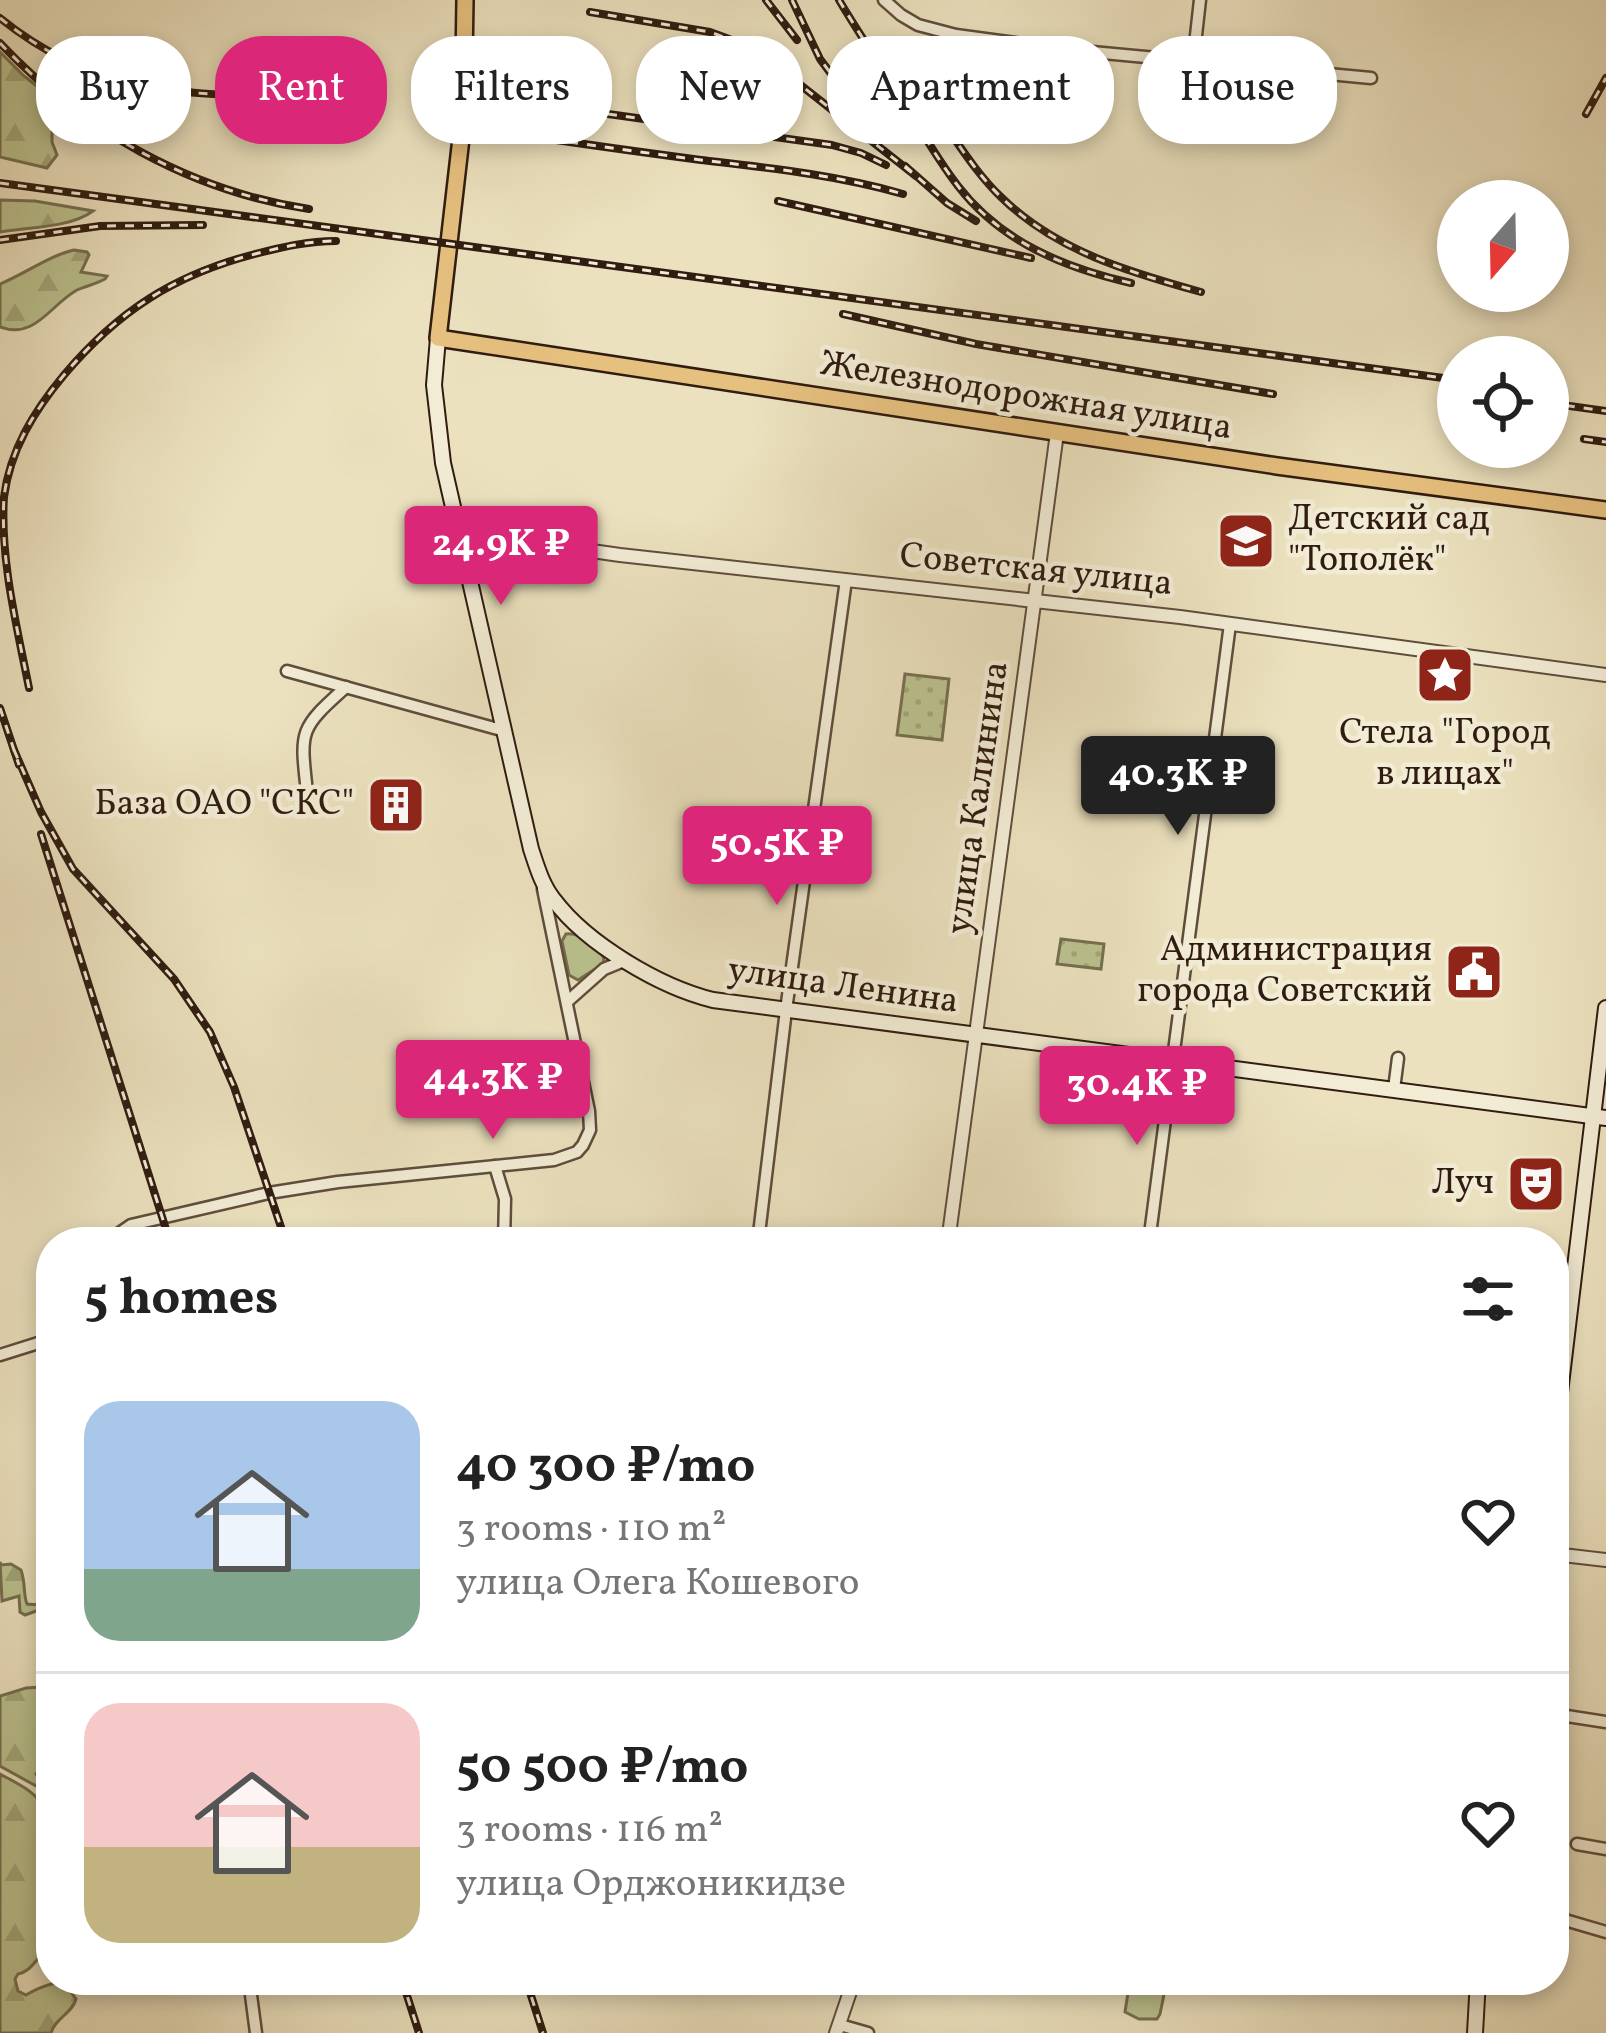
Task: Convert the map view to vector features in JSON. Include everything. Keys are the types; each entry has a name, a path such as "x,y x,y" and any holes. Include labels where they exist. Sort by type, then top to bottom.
{"main road":[{"path":"465,0 463,121 434,400 443,463 541,880"},
{"name":"Железнодорожная улица","path":"438,338 1277,466 1606,510"},
{"name":"улица Ленина","path":"541,880 566,914 626,960 690,994 713,1000 1599,1117"},
{"path":"1569,1334 1599,1117 1606,1008"},
{"path":"1475,2033 1477,1995"}],"street":[{"path":"884,0 908,20 942,33 1138,57"},
{"path":"1195,36 1200,0"},
{"path":"1337,75 1371,78"},
{"name":"улица Калинина","path":"950,1227 1057,433"},
{"name":"Советская улица","path":"459,532 620,555 1230,624 1606,675"},
{"path":"760,1227 846,580"},
{"path":"1151,1227 1230,624"},
{"path":"287,671 505,731"},
{"path":"307,792 304,732 312,718 346,687"},
{"path":"127,1227 269,1193 577,1152 587,1138 590,1121 541,880"},
{"path":"568,1001 604,969 626,960"},
{"path":"1394,1089 1398,1058"},
{"path":"495,1166 506,1199 505,1227"},
{"path":"0,1355 36,1344"},
{"path":"1569,1556 1606,1560"},
{"path":"1569,1716 1606,1722"},
{"path":"1577,1844 1606,1849"},
{"path":"1569,1921 1606,1932"},
{"path":"251,1995 256,2033"},
{"path":"849,1995 838,2029 868,2033"}],"green space":[{"path":"0,52 36,85 36,144 53,144 57,155 47,168 0,157"},
{"path":"0,200 93,211 61,224 0,232"},
{"path":"74,250 89,255 81,272 107,276 105,279 67,296 33,325 12,330 0,327 0,284"},
{"path":"905,674 949,679 942,740 897,735"},
{"path":"566,934 593,945 604,958 603,964 578,980 569,975 562,941"},
{"path":"1061,939 1104,944 1101,969 1057,964"},
{"path":"0,1562 21,1570 27,1604 36,1605 36,1611 20,1612 19,1596 2,1601"},
{"path":"36,1687 36,1786 0,1766 0,1696"},
{"path":"0,1774 36,1797 36,1960 15,1979 18,1991 26,1995 36,1990 36,1995 73,1995 76,1999 51,2033 0,2033"},
{"path":"1128,1995 1164,1995 1157,2019 1139,2019 1125,2012"}],"railway":[{"path":"766,0 794,36"},
{"path":"792,0 827,68"},
{"path":"839,0 936,155 975,206 1036,250 1131,283"},
{"path":"590,12 710,32 740,43 916,176"},
{"path":"0,18 33,42 98,74 166,90 215,94"},
{"path":"0,43 66,103 141,152 222,188 309,209"},
{"path":"1586,114 1606,78"},
{"path":"612,115 832,145 886,165"},
{"path":"585,144 803,173 903,194"},
{"path":"958,144 994,190 1045,232 1121,267 1201,292"},
{"path":"905,166 976,221"},
{"path":"0,183 1437,377"},
{"path":"778,201 1031,258"},
{"path":"0,240 100,226 203,225"},
{"path":"29,688 7,569 4,497 18,447 43,403 84,352 149,298 199,273 255,254 336,241"},
{"path":"843,314 976,344 1273,394"},
{"path":"1569,406 1606,411"},
{"path":"1584,439 1606,442"},
{"path":"0,708 19,765"},
{"path":"14,750 73,869 174,979 210,1032 234,1087 281,1227"},
{"path":"41,834 165,1227"},
{"path":"407,1995 419,2033"},
{"path":"531,1995 543,2033"}],"place":[{"name":"Детский сад \"Тополёк\"","path":"1246,541"},
{"name":"Стела \"Город в лицах\"","path":"1445,675"},
{"name":"База ОАО \"СКС\"","path":"396,805"},
{"name":"Администрация города Советский","path":"1474,972"},
{"name":"Луч","path":"1536,1184"}]}
